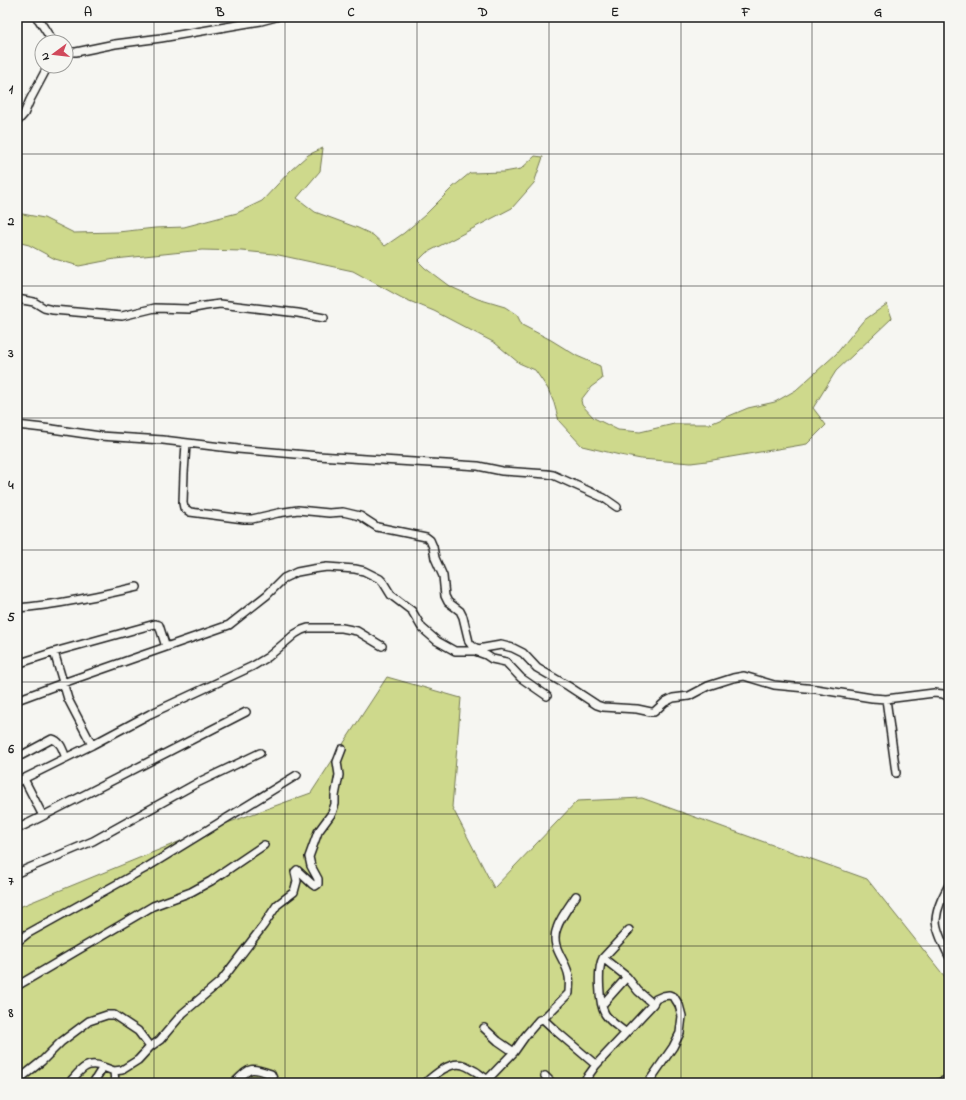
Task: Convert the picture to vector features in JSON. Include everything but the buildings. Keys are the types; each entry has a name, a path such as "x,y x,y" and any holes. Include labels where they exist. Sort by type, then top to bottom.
{"street":[{"path":"36,17 48,34"},
{"path":"74,52 261,21 276,17"},
{"path":"17,122 24,114 44,74"},
{"path":"17,299 34,302 48,310 122,316 155,308 189,309 220,304 298,312 324,318"},
{"path":"17,425 100,436 163,440 186,444 238,449 318,456 478,466 502,471 547,474 553,475 604,498 617,507"},
{"path":"186,444 182,503 184,508 190,512 248,519 298,510 329,513 343,512 360,516 377,527 426,537 430,540 433,547 434,558 443,576 445,596 448,602 460,611 464,617 469,642 474,649 492,659 506,662 521,678 547,696"},
{"path":"17,700 229,625 267,595 284,578 296,572 313,569 344,568 364,571 380,579 391,594 412,611 422,628 437,641 450,649 460,652 478,648 501,646 513,648 523,653 537,668 592,702 603,707 638,709 654,712 665,702 673,698 688,696 708,686 744,676 774,685 816,689 872,698 886,699 934,693 943,694 949,697"},
{"path":"17,608 40,606 94,597 137,587"},
{"path":"17,664 54,652 155,624 159,625 166,648"},
{"path":"43,816 20,781 150,714 268,658 295,634 302,630 308,628 342,628 357,631 382,646"},
{"path":"54,652 68,698 92,745"},
{"path":"886,699 896,773"},
{"path":"17,829 246,712"},
{"path":"17,756 22,755 52,739 60,743 66,758"},
{"path":"69,1083 83,1068 91,1064 97,1064 114,1071 122,1070 138,1060 150,1047 160,1040 183,1013 221,981 263,926 277,904 294,892 297,881 295,872 297,870 315,886 318,884 318,879 311,866 309,857 318,832 332,813 335,804 339,776 337,762 342,749"},
{"path":"17,873 93,841 199,782 260,753"},
{"path":"17,942 27,934 144,870 298,775"},
{"path":"17,986 153,906 191,892 211,881 264,845"},
{"path":"949,885 940,904 936,921 941,938 949,956"},
{"path":"425,1083 440,1071 454,1065 463,1065 488,1079 514,1052 539,1020 543,1019 569,992 569,976 556,946 555,937 556,928 576,896"},
{"path":"626,1033 608,1019 604,1012 599,974 603,958 629,930"},
{"path":"603,958 627,977 638,991 652,1004"},
{"path":"602,1005 627,977"},
{"path":"583,1083 596,1065 656,999 669,995 674,997 679,1005 682,1016 680,1033 673,1047 648,1083"},
{"path":"17,1081 42,1061 61,1042 89,1021 107,1015 114,1015 138,1031 150,1047"},
{"path":"543,1019 596,1065"},
{"path":"484,1028 498,1041 514,1052"},
{"path":"93,1083 103,1067"},
{"path":"234,1083 244,1073 253,1069 271,1074 275,1083"},
{"path":"114,1071 115,1083"},
{"path":"545,1076 552,1083"},
{"path":"939,1083 949,1079"}],"green space":[{"path":"323,148 320,171 297,198 315,212 373,235 385,246 404,233 425,215 453,187 470,173 504,172 521,169 535,156 543,157 534,183 512,208 426,253 418,261 449,286 478,299 505,307 517,315 522,325 577,356 600,366 602,379 591,387 581,400 582,405 594,418 618,430 640,432 674,424 710,424 748,408 775,402 796,390 836,354 863,321 887,304 892,318 836,371 813,408 826,425 807,444 691,463 641,459 582,446 559,421 548,389 535,370 519,363 495,343 434,311 402,298 353,271 274,254 242,251 202,250 115,259 79,266 55,259 29,245 17,242 17,213 44,218 74,233 118,232 184,227 237,213 262,201 291,170 308,155"},
{"path":"387,677 461,698 452,807 494,888 577,801 642,798 867,879 949,982 949,1083 17,1083 17,908 205,831 311,793"}]}
